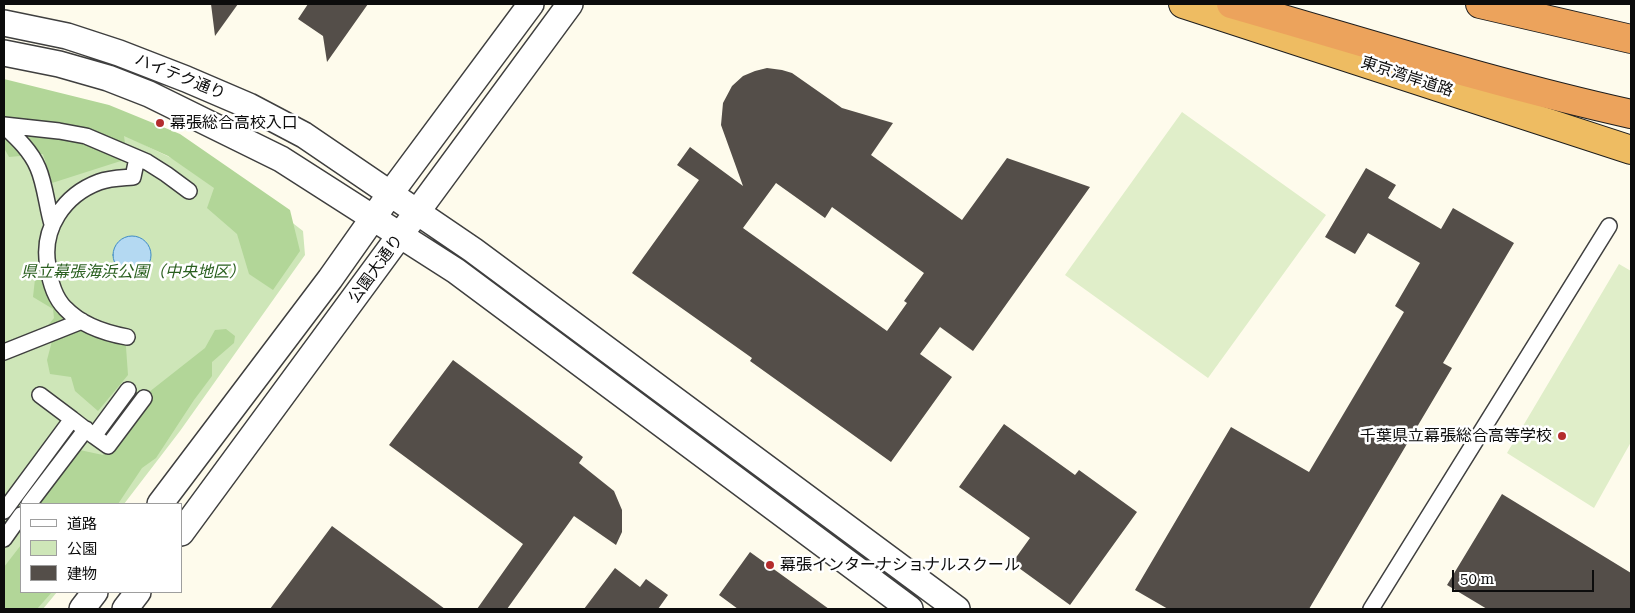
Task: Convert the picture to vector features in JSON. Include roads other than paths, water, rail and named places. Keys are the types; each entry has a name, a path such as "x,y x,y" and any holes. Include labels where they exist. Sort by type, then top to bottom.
{"highway":[{"name":"東京湾岸道路","path":"1183,4 1631,150"},
{"path":"1231,4 1467,72 1631,114"},
{"path":"1480,4 1631,39"}],"street":[{"name":"公園大通り","path":"161,503 330,279 373,217 531,4"},
{"name":"公園大通り","path":"182,532 570,4"},
{"name":"ハイテク通り","path":"4,23 67,36 119,53 249,106 304,136 473,250 958,609"},
{"name":"ハイテク通り","path":"4,52 59,64 108,78 149,94 281,159 464,277 910,609"},
{"path":"4,125 86,136 137,158 166,174 189,191"},
{"path":"4,125 33,157 39,169 52,224"},
{"path":"127,337 103,331 82,321 64,308 55,294 46,259 50,229 65,204 87,188 100,182 133,177 137,158"},
{"path":"1371,609 1609,226"},
{"path":"4,352 82,321"},
{"path":"30,503 128,390"},
{"path":"40,395 108,446 144,398"},
{"path":"4,539 20,517 4,510 72,420"},
{"path":"26,480 40,490"},
{"path":"82,609 94,593"},
{"path":"125,609 137,593"}],"water":[{"path":"132,236 139,237 145,242 150,248 150,262 145,268 139,273 132,274 125,273 119,268 114,262 113,255 114,248 119,242 125,237"}],"place":[{"name":"幕張総合高校入口","path":"160,123"},
{"name":"千葉県立幕張総合高等学校","path":"1562,436"},
{"name":"幕張インターナショナルスクール","path":"770,565"}],"park label":[{"name":"県立幕張海浜公園（中央地区）","path":"133,272"}]}
